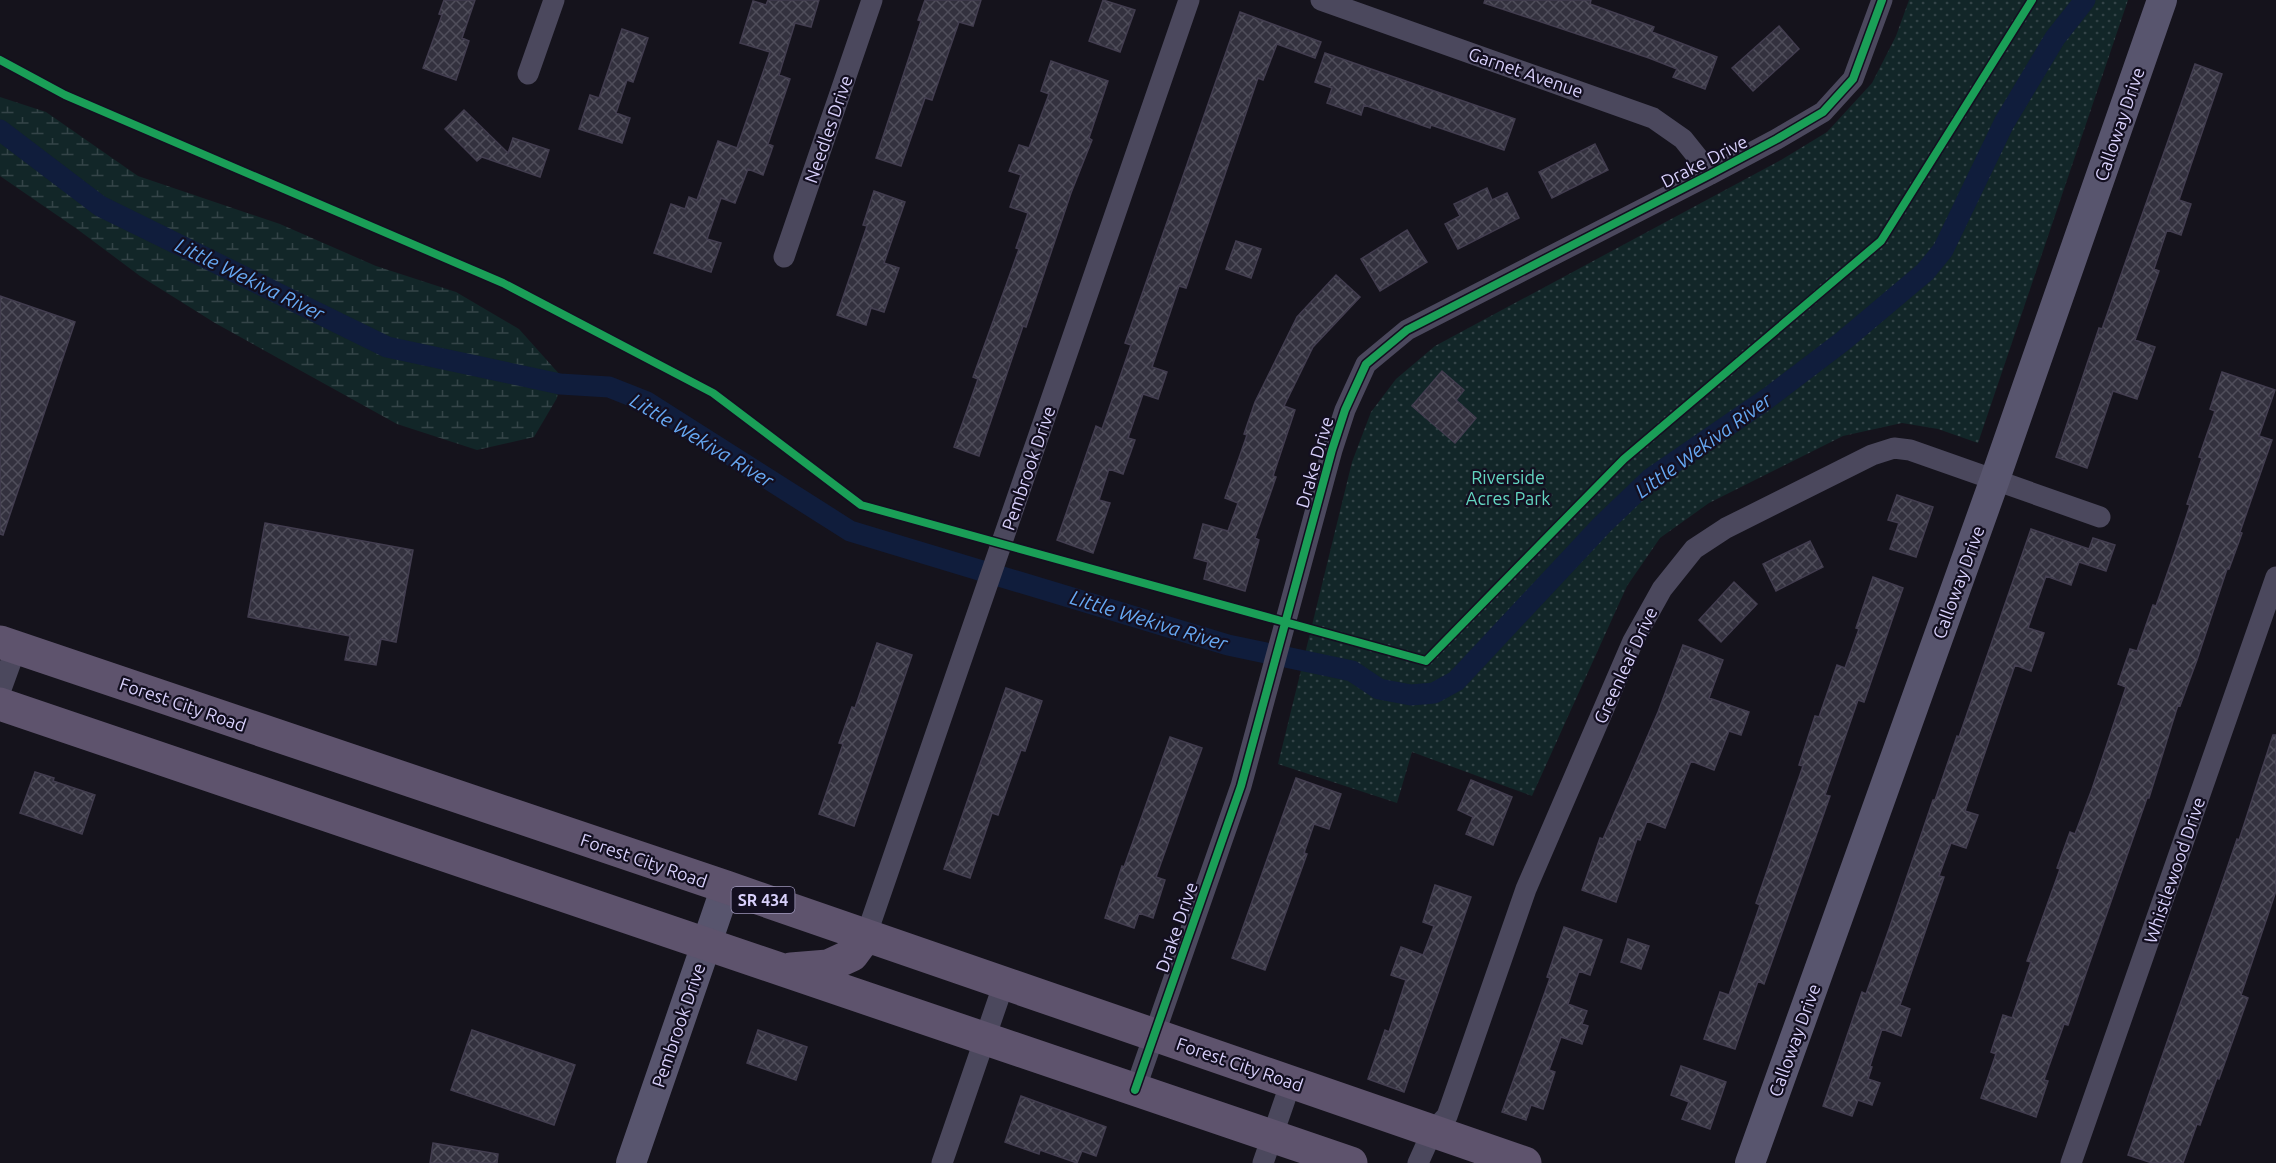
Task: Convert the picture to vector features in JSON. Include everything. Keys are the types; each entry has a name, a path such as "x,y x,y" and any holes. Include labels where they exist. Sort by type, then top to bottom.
{"main road":[{"name":"Forest City Road","path":"8,645 726,887 1525,1163"},
{"path":"0,704 1135,1090 1268,1150 1351,1163"},
{"path":"784,969 828,966 852,955 866,936"}],"street":[{"path":"528,74 554,0"},
{"name":"Needles Drive","path":"784,257 872,0"},
{"name":"Pembrook Drive","path":"866,936 1189,0"},
{"name":"Garnet Avenue","path":"1321,0 1653,118 1683,139 1711,174"},
{"name":"Drake Drive","path":"1135,1090 1241,786 1332,450 1345,410 1365,364 1407,330 1777,140 1823,112 1853,79 1882,0"},
{"name":"Calloway Drive","path":"1749,1163 1995,479 2162,0"},
{"name":"Greenleaf Drive","path":"1418,1163 1432,1132 1447,1116 1526,889 1633,641 1662,589 1694,549 1736,523 1872,455 1894,448 1910,450 2100,517"},
{"name":"Whistlewood Drive","path":"2071,1163 2276,577"},
{"path":"0,692 8,645"},
{"name":"Pembrook Drive","path":"631,1163 726,887"},
{"path":"942,1163 1004,983"},
{"path":"1268,1150 1291,1082"}],"green space":[{"name":"Riverside Acres Park","path":"1909,0 2128,0 1978,443 1938,429 1902,423 1843,436 1709,503 1660,538 1627,586 1532,796 1412,752 1397,803 1278,764 1352,462 1371,412 1396,379 1435,346 1781,160 1827,132 1872,83 1896,36"},
{"path":"0,97 46,112 138,176 280,224 376,266 456,292 519,329 561,376 557,398 534,437 477,450 397,424 215,323 140,276 0,176"}],"building":[{"path":"444,0 475,0 462,38 469,41 456,80 423,68 442,15 439,14"},
{"path":"768,0 819,0 811,27 795,23 779,75 790,79 768,144 773,146 763,175 748,169 735,203 721,198 707,239 721,243 711,272 654,253 671,204 685,209 689,197 697,200 718,141 737,148 770,52 740,43 753,1 766,5"},
{"path":"925,0 981,0 973,26 959,22 932,100 925,98 901,166 876,158 921,21 918,20"},
{"path":"1103,0 1135,10 1120,52 1089,41"},
{"path":"1485,0 1591,0 1590,4 1654,27 1652,32 1717,57 1705,89 1673,77 1677,69 1484,3"},
{"path":"1240,12 1321,42 1315,58 1277,44 1263,80 1258,78 1186,288 1179,286 1152,367 1167,372 1158,399 1143,394 1128,438 1135,440 1123,474 1109,469 1099,500 1110,503 1093,553 1057,540 1096,426 1102,429 1131,345 1125,343"},
{"path":"1779,26 1799,49 1753,91 1732,68"},
{"path":"622,29 648,38 633,82 627,80 616,113 630,118 622,143 579,129 590,95 599,98"},
{"path":"1325,53 1515,119 1504,150 1364,105 1361,115 1327,103 1332,88 1315,82"},
{"path":"1051,61 1108,81 1089,138 1092,140 1071,193 1026,327 1023,326 979,456 954,447 978,379 973,377 1019,249 1016,248 1028,213 1010,207 1021,175 1009,171 1019,145 1029,148 1049,94 1041,91"},
{"path":"2195,64 2222,74 2179,200 2191,204 2181,235 2167,230 2154,269 2159,271 2135,340 2155,347 2137,399 2113,391 2087,468 2056,457 2099,328 2102,329"},
{"path":"464,110 508,153 513,138 549,150 540,177 482,157 477,161 445,129"},
{"path":"1595,144 1608,170 1552,198 1539,172"},
{"path":"1487,188 1492,200 1507,193 1519,218 1458,249 1445,224 1460,216 1454,204"},
{"path":"874,191 905,202 884,263 899,268 884,312 871,308 866,325 837,315 867,226 863,225"},
{"path":"1407,230 1427,262 1380,291 1361,259"},
{"path":"1236,241 1261,249 1251,278 1226,269"},
{"path":"1336,275 1360,297 1313,347 1284,406 1295,410 1273,476 1276,477 1255,538 1259,540 1245,591 1204,579 1208,562 1194,558 1203,524 1228,531 1238,503 1225,498 1247,435 1244,434 1255,402 1297,317"},
{"path":"0,296 75,322 3,535 0,534"},
{"path":"1442,371 1464,390 1456,400 1476,418 1455,443 1412,406"},
{"path":"2222,372 2275,390 2259,436 2272,440 2197,660 2180,706 2178,705 2149,798 2147,798 2068,1025 2064,1024 2044,1080 2048,1081 2036,1117 1981,1098 1996,1054 1991,1052 2003,1015 2012,1018 2031,962 2027,961 2060,869 2057,868 2070,832 2075,834 2092,789 2126,687 2118,684 2130,649 2137,651 2175,551 2202,458 2199,457 2215,411 2210,409"},
{"path":"1897,495 1933,507 1916,557 1890,549 1899,523 1888,520"},
{"path":"265,523 413,550 396,642 381,639 376,665 345,660 350,636 248,617"},
{"path":"2031,529 2089,549 2093,538 2115,545 2106,571 2079,562 2071,585 2046,576 2028,628 2044,633 2031,671 2015,665 1965,811 1978,815 1966,848 1951,843 1939,876 1944,877 1900,1005 1910,1009 1901,1036 1882,1029 1868,1079 1880,1083 1872,1105 1858,1100 1852,1116 1823,1106 1862,992 1866,994 1933,800 1935,800 1957,736 1959,737"},
{"path":"1810,541 1823,567 1776,591 1763,564"},
{"path":"1873,577 1903,588 1864,702 1858,700 1825,795 1830,796 1764,984 1758,981 1735,1049 1704,1039 1720,992 1729,995 1760,905 1756,903 1803,766 1799,765 1815,716 1819,717 1837,665 1845,668 1859,629 1856,628"},
{"path":"1734,582 1757,604 1721,642 1699,620"},
{"path":"877,643 912,655 854,826 819,814 843,744 839,743 852,707 855,708"},
{"path":"1683,645 1723,660 1709,698 1749,712 1741,735 1729,731 1714,770 1691,761 1665,828 1647,821 1640,840 1637,839 1616,902 1582,890 1600,838 1603,839 1658,712"},
{"path":"1006,688 1042,701 1025,751 1021,750 998,815 992,813 970,878 944,869"},
{"path":"2273,735 2276,735 2276,891 2241,995 2248,998 2219,1079 2217,1078 2200,1125 2197,1124 2183,1163 2152,1163 2128,1155 2237,839 2239,840"},
{"path":"1170,737 1202,748 1156,877 1165,880 1153,918 1139,913 1134,928 1105,918"},
{"path":"35,772 54,778 53,781 95,795 82,834 20,813"},
{"path":"1296,778 1341,794 1329,829 1314,824 1304,853 1307,854 1265,970 1232,958"},
{"path":"1471,780 1512,797 1493,845 1466,834 1473,817 1458,810"},
{"path":"1435,885 1471,897 1404,1092 1368,1079 1385,1030 1389,1032 1406,980 1391,975 1401,947 1423,955 1434,926 1423,922"},
{"path":"1564,927 1602,940 1590,975 1579,971 1568,1004 1587,1011 1582,1024 1588,1026 1582,1044 1561,1037 1549,1070 1555,1072 1543,1109 1531,1105 1526,1120 1502,1112 1550,978 1547,977"},
{"path":"1628,939 1649,946 1641,969 1621,962"},
{"path":"472,1030 575,1065 554,1125 451,1090"},
{"path":"758,1030 807,1047 796,1080 747,1063"},
{"path":"1681,1066 1726,1082 1710,1129 1682,1119 1689,1102 1671,1095"},
{"path":"1021,1096 1106,1127 1096,1156 1082,1151 1077,1163 1040,1150 1039,1154 1005,1142"},
{"path":"433,1143 498,1154 497,1163 430,1163"}],"waterway":[{"name":"Little Wekiva River","path":"0,130 100,206 387,347 560,384 609,387 647,402 850,531 1228,645 1352,671 1379,689 1411,695 1434,693 1456,681 1602,525 1650,479 1768,398 1843,341 1925,272 1943,250 2004,123 2055,38 2085,0"}],"cycle path":[{"path":"1135,1090 1241,786 1332,450 1345,410 1366,364 1407,330 1711,174 1823,112 1853,79 1882,0"},
{"path":"0,60 65,95 503,283 713,393 861,505 1426,661 1624,459 1881,241 2032,0"}]}
